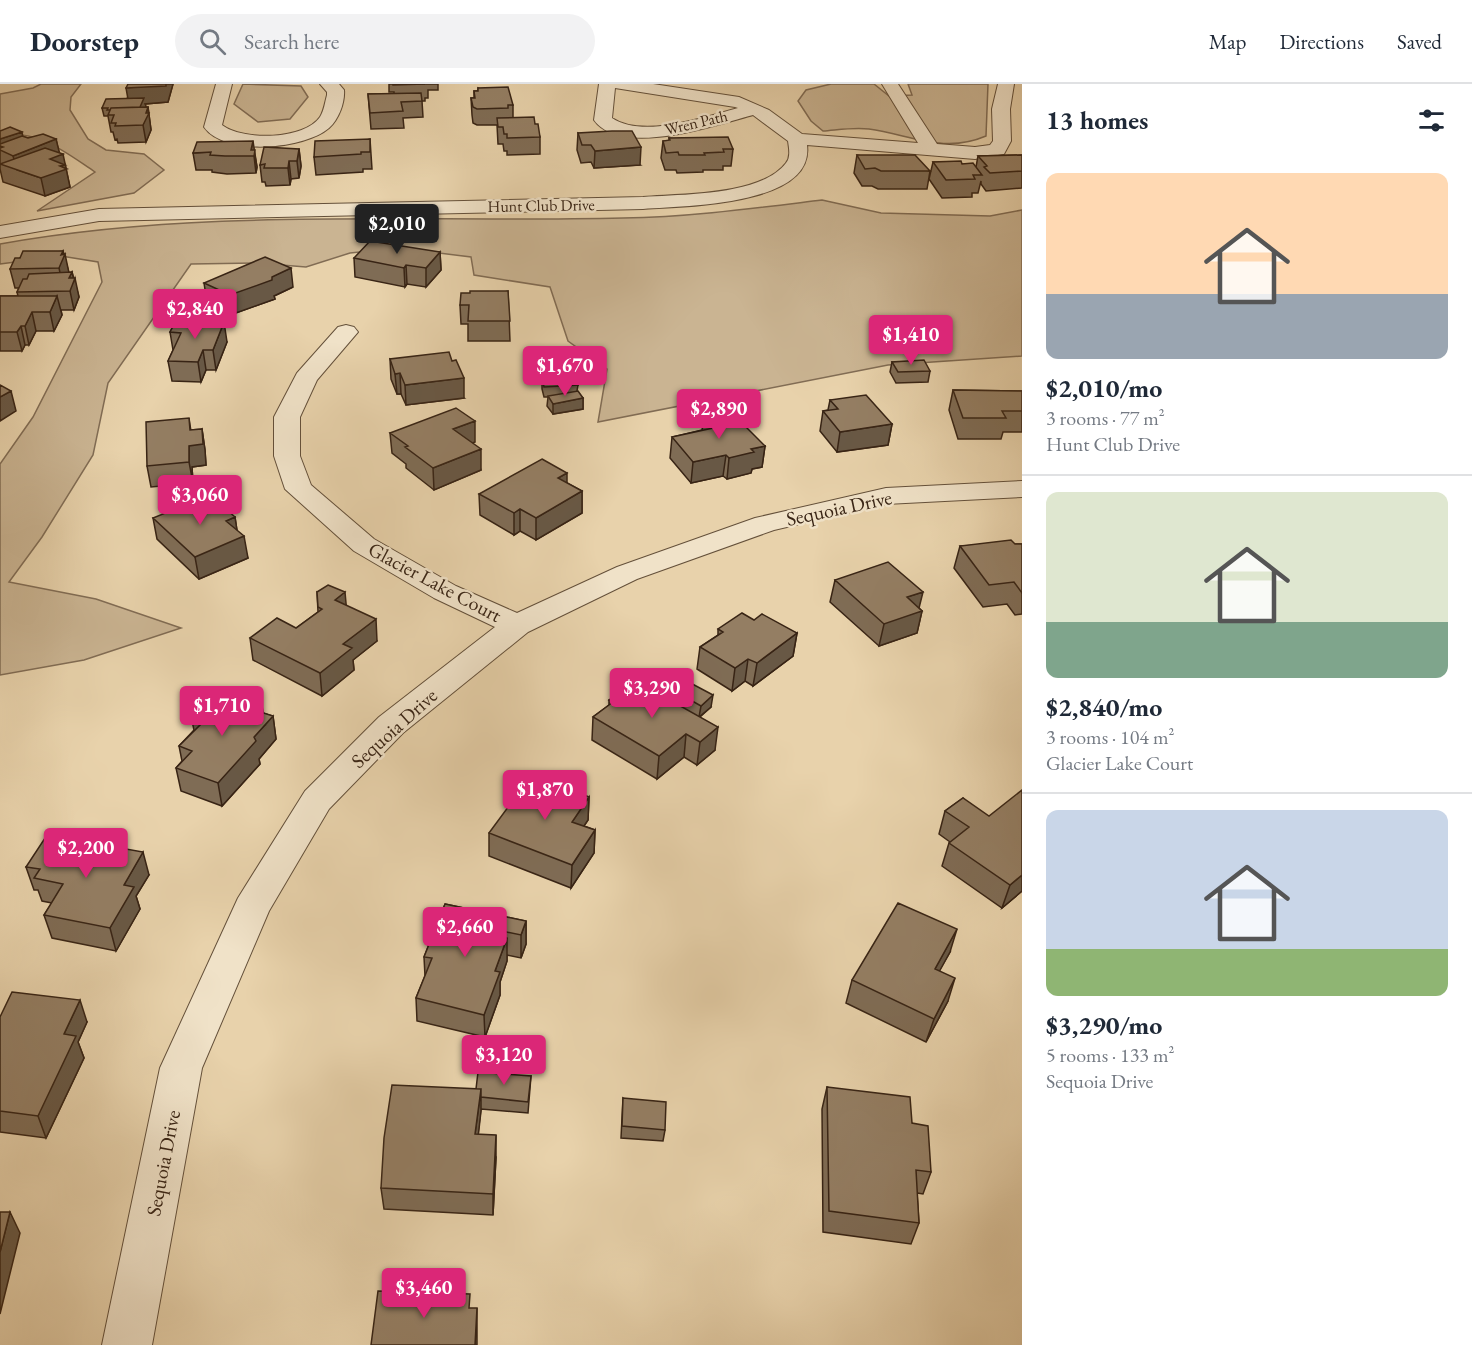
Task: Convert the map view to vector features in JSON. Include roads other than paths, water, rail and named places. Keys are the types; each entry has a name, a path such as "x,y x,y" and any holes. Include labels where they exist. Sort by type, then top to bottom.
{"street":[{"path":"224,84 213,127 223,135 266,141 307,135 324,124 336,95 336,90 328,84"},
{"name":"Wren Path","path":"607,84 603,120 607,125 616,128 669,131 750,100"},
{"path":"619,84 750,100 797,139 975,153 997,150 1002,141 1002,109 1006,84"},
{"path":"890,84 931,149"},
{"name":"Hunt Club Drive","path":"0,232 99,215 643,203 702,198 754,191 774,183 795,166 799,156 797,139"},
{"name":"Glacier Lake Court","path":"346,332 306,378 287,417 287,456 299,489 364,545 445,592 518,625"},
{"name":"Sequoia Drive","path":"127,1345 181,1068 251,908 317,800 392,725 518,625 627,573 765,524 886,496 1022,489"}]}
